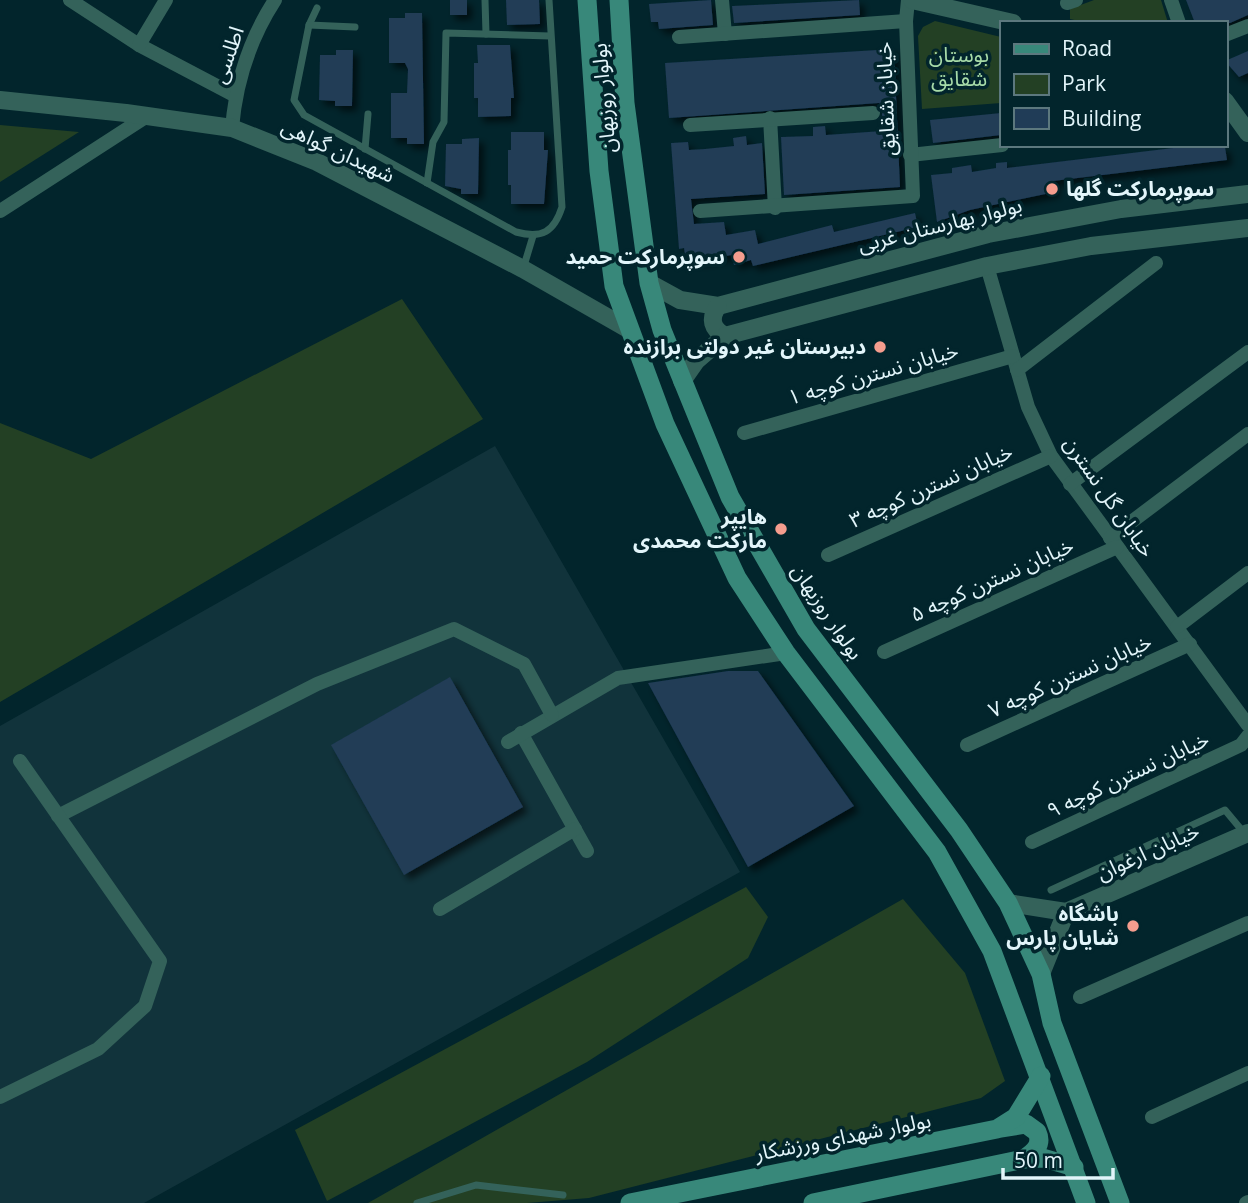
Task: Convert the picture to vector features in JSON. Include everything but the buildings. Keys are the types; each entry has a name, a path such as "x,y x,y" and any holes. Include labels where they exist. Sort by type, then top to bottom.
{"main road":[{"name":"بولوار روزبهان","path":"587,0 594,107 613,278 628,329 703,512 737,578 786,653 937,852 992,951 1041,1076 1086,1203"},
{"name":"بولوار روزبهان","path":"619,0 625,103 649,283 662,330 730,497 806,629 960,830 1008,903 1041,974 1052,1023 1119,1203"},
{"path":"594,107 625,103"},
{"name":"بولوار شهدای ورزشکار","path":"630,1203 997,1129 1016,1118 1041,1076"},
{"path":"997,1129 1026,1124 1037,1132 1039,1143 1035,1151 1024,1159"},
{"path":"813,1203 1024,1159 1042,1158 1074,1167"}],"street":[{"path":"70,0 139,44 234,95"},
{"path":"139,44 166,0"},
{"name":"اطلسی","path":"232,128 234,95 248,48 275,0"},
{"path":"722,0 724,34"},
{"name":"خیابان شقایق","path":"775,208 913,196 906,21 910,0 1004,21"},
{"path":"1171,0 1179,21"},
{"path":"679,37 906,21"},
{"path":"1227,34 1248,26"},
{"name":"شهیدان گواهی","path":"0,100 232,128 317,162 523,269 628,329"},
{"path":"1227,105 1248,133"},
{"path":"690,125 873,113"},
{"path":"0,211 147,116"},
{"path":"701,211 775,208 770,118"},
{"path":"910,155 1000,145"},
{"name":"بولوار بهارستان غربی","path":"649,283 680,300 719,306 988,234 1121,209 1248,194"},
{"path":"682,381 696,361 725,336 987,266 1091,246 1248,228"},
{"path":"1015,363 1156,263"},
{"name":"خیابان گل نسترن","path":"987,266 1028,407 1051,456 1246,717"},
{"path":"719,306 713,314 712,323 717,332 725,336"},
{"path":"1070,484 1248,352"},
{"name":"خیابان نسترن کوچه ۱","path":"744,433 1015,363"},
{"name":"خیابان نسترن کوچه ۵","path":"884,652 1114,542 1248,434"},
{"name":"خیابان نسترن کوچه ۳","path":"828,555 1051,456"},
{"path":"1177,627 1248,573"},
{"path":"58,816 317,684 454,629 524,664 552,715"},
{"name":"خیابان نسترن کوچه ۷","path":"967,745 1189,644"},
{"path":"587,850 515,737 618,678 786,653"},
{"name":"خیابان نسترن کوچه ۹","path":"1032,842 1245,740"},
{"path":"0,1097 98,1049 145,1006 160,961 20,761"},
{"path":"440,909 575,829"},
{"name":"خیابان ارغوان","path":"1066,912 1247,833"},
{"path":"1008,903 1066,912 1041,974"},
{"path":"1080,997 1248,923"},
{"path":"1152,1117 1248,1073"}],"lane":[{"path":"485,0 486,34"},
{"path":"317,8 309,25 294,100 304,115 516,232 533,236 548,232 557,222 562,207 549,0"},
{"path":"309,25 355,27"},
{"path":"427,183 433,142 444,122 446,33 550,36"},
{"path":"365,149 368,114"},
{"path":"523,269 533,236"},
{"path":"1051,890 1225,810 1247,833"},
{"path":"417,1203 476,1185 562,1195"}],"shaded area":[{"path":"495,446 740,872 144,1203 0,1203 0,726"}],"green space":[{"path":"1094,0 1161,0 1167,21 1079,21 1070,19 1070,9"},
{"name":"بوستان شقایق","path":"935,21 1000,37 1000,103 922,109 918,36 923,27"},
{"path":"0,125 79,132 0,182"},
{"path":"402,299 483,419 0,702 0,423 91,459"},
{"path":"746,887 768,917 748,958 587,1062 327,1201 295,1130"},
{"path":"903,899 965,973 1005,1081 981,1098 589,1198 527,1203 368,1203"}],"place":[{"name":"سوپرمارکت گلها","path":"1052,189"},
{"name":"سوپرمارکت حمید","path":"739,257"},
{"name":"دبیرستان غیر دولتی برازنده","path":"880,347"},
{"name":"هایپر مارکت محمدی","path":"781,529"},
{"name":"باشگاه شایان پارس","path":"1133,926"}]}
